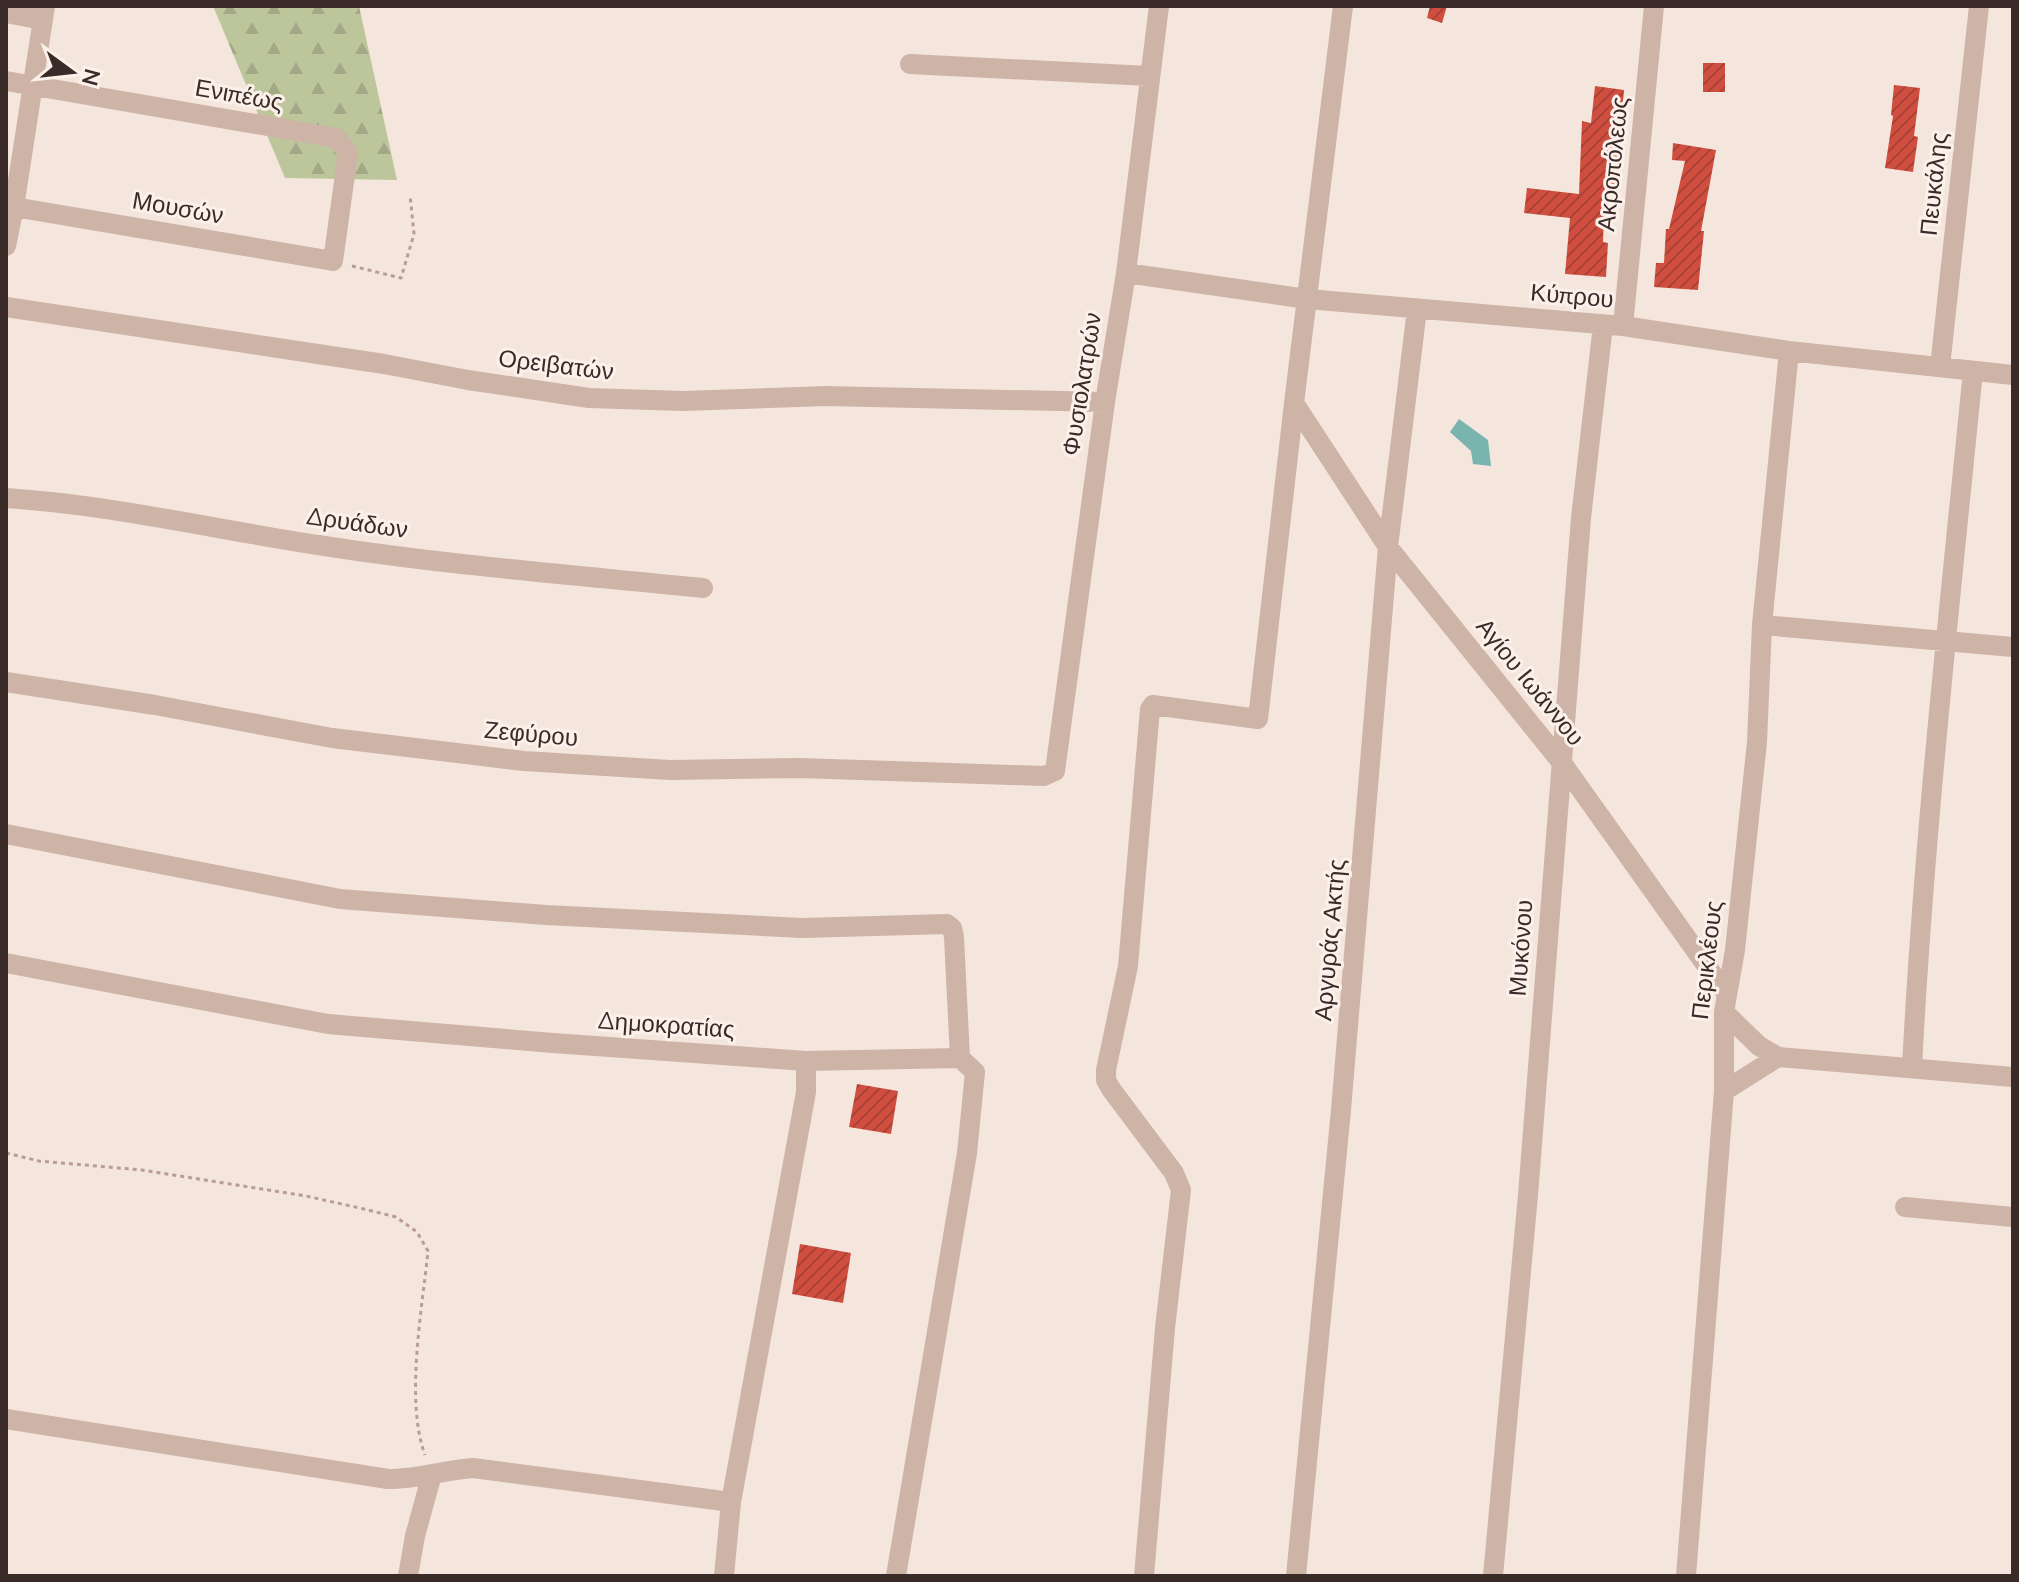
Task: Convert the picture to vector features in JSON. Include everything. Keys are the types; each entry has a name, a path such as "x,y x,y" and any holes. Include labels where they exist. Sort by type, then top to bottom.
{"street":[{"name":"Φυσιολατρών","path":"1055,771 1105,402 1126,273 1159,6"},
{"path":"1144,1576 1165,1328 1181,1190 1174,1173 1111,1089 1106,1080 1106,1070 1128,966 1150,709 1153,705 1258,719 1343,6"},
{"name":"Ακροπόλεως","path":"1613,326 1654,6"},
{"name":"Πευκάλης","path":"1940,367 1979,6"},
{"path":"6,13 44,13 6,246"},
{"path":"910,64 1149,76"},
{"name":"Ενιπέως","path":"6,81 337,138 346,147 348,159 333,261"},
{"name":"Μουσών","path":"11,215 333,261"},
{"name":"Κύπρου","path":"1126,273 1307,299 1613,326 1789,351 2013,375"},
{"name":"Ορειβατών","path":"6,307 589,398 683,401 825,396 1105,402"},
{"name":"Αργυράς Ακτής","path":"1296,1576 1341,1110 1388,547 1417,309"},
{"name":"Μυκόνου","path":"1493,1576 1528,1195 1581,518 1613,326"},
{"name":"Περικλέους","path":"1686,1576 1724,1091 1725,1002 1735,950 1755,757 1762,625 1789,351"},
{"path":"1912,1067 1916,982 1945,641 1973,371"},
{"name":"Αγίου Ιωάννου","path":"1294,403 1388,547 1562,763 1725,1002 1759,1046 1778,1057"},
{"name":"Δρυάδων","path":"6,498 101,506 317,545 464,564 703,588"},
{"path":"1762,625 2013,647"},
{"name":"Ζεφύρου","path":"6,682 155,705 332,738 524,761 670,770 800,768 1044,776 1055,771"},
{"path":"6,834 340,899 546,915 787,928 947,924 952,928 960,1058 975,1072 967,1153 896,1576"},
{"name":"Δημοκρατίας","path":"6,963 328,1024 806,1061 960,1058"},
{"path":"1724,1091 1778,1057 2013,1077"},
{"path":"724,1576 731,1502 806,1092 806,1061"},
{"path":"1905,1207 2013,1217"},
{"path":"6,1419 388,1479 413,1479 473,1468 731,1502"},
{"path":"408,1576 432,1474"}],"path":[{"path":"333,261 401,278 414,234 410,195"},
{"path":"6,1153 39,1161 142,1170 306,1196 396,1217 417,1232 428,1251 415,1386 416,1416 421,1445 432,1474"}],"green space":[{"path":"213,6 359,6 397,180 285,178"}],"water":[{"path":"1459,419 1488,440 1491,466 1473,464 1471,451 1450,432"}],"building":[{"path":"1430,6 1447,6 1442,23 1427,18"},
{"path":"1703,63 1725,63 1725,92 1703,92"},
{"path":"1894,85 1920,88 1913,172 1885,168"},
{"path":"1595,86 1624,90 1615,192 1605,191 1603,242 1608,243 1606,277 1565,274 1570,218 1524,213 1527,188 1579,194 1582,121 1591,123"},
{"path":"1673,143 1716,150 1701,231 1704,231 1698,290 1654,287 1656,263 1664,263 1666,229 1669,229 1685,161 1672,160"},
{"path":"857,1084 898,1091 891,1134 849,1127"},
{"path":"800,1244 851,1253 843,1303 792,1294"}]}
